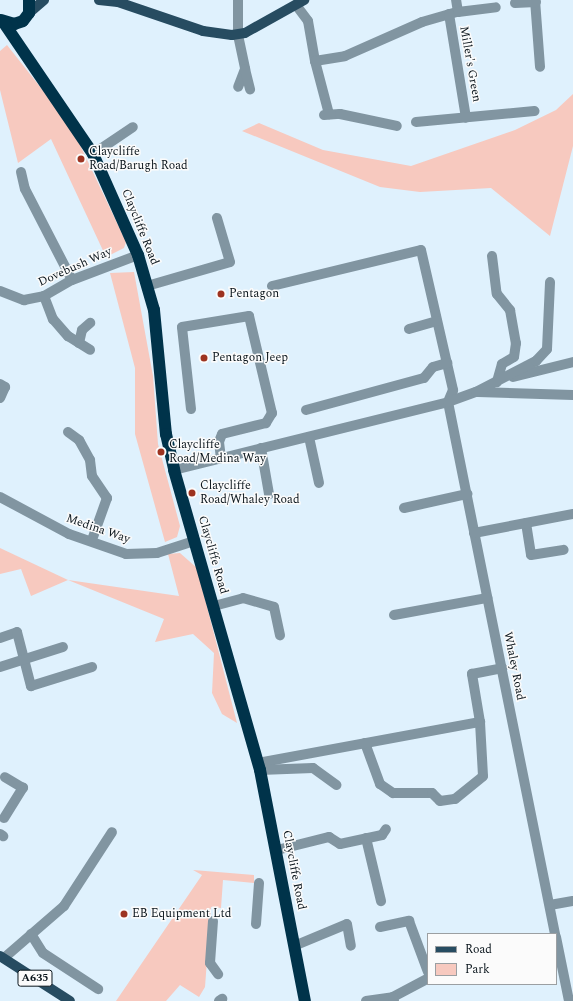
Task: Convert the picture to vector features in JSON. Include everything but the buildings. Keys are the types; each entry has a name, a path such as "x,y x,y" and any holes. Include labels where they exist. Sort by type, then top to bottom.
{"highway":[{"path":"2,21 19,23 29,13 29,0"},
{"name":"Claycliffe Road","path":"2,21 21,46 93,154 138,255 154,310 166,434 174,470 259,766 277,850 305,1001"},
{"name":"Claycliffe Road","path":"19,23 21,46"}],"main road":[{"path":"29,13 43,0 47,0"},
{"path":"99,0 118,1 203,31 238,35 300,3"},
{"name":"A635","path":"2,957 70,1001"}],"street":[{"path":"238,0 238,35 250,89"},
{"name":"Miller's Green","path":"456,0 454,13 466,118"},
{"path":"515,3 536,1 540,67"},
{"path":"300,3 308,21 327,114 397,126"},
{"path":"315,61 345,56 454,13 496,7"},
{"path":"238,87 245,69"},
{"name":"Miller's Green","path":"416,122 534,111"},
{"path":"93,154 133,127"},
{"path":"21,172 25,189 72,280"},
{"path":"147,286 230,262 217,218"},
{"path":"272,286 421,250 453,390 448,402"},
{"name":"Dovebush Way","path":"0,291 24,300 44,296 72,280 138,255"},
{"path":"492,256 498,294 510,310 516,343 514,357 502,364 500,380"},
{"path":"174,470 448,402 476,392 500,380 536,361 547,349 550,282"},
{"path":"44,296 53,318 79,343 90,350"},
{"path":"192,409 182,327 249,316 272,413 266,423 222,434 219,442 221,458"},
{"path":"409,329 437,321"},
{"path":"79,343 82,330 90,323"},
{"path":"500,380 573,362"},
{"path":"306,410 424,378 433,367 447,363"},
{"path":"0,384 5,388 0,398"},
{"path":"476,392 573,395"},
{"name":"Whaley Road","path":"448,402 555,933"},
{"path":"68,432 78,440 90,460 92,476 107,498 92,540"},
{"path":"309,437 319,483"},
{"path":"260,448 269,494"},
{"path":"404,508 467,494"},
{"name":"Medina Way","path":"0,497 51,526 137,555 194,540"},
{"path":"474,533 573,514"},
{"path":"526,523 531,555 564,550"},
{"path":"214,606 244,598 274,607 280,635"},
{"path":"394,615 487,598"},
{"path":"0,638 17,632 31,686 92,667"},
{"path":"0,667 63,647"},
{"path":"365,743 380,784 393,793 432,793 440,801 455,799 483,776 480,722 472,674 502,668"},
{"path":"259,766 365,743 480,722"},
{"path":"259,766 313,768 336,785"},
{"path":"2,778 23,788 4,818"},
{"path":"277,850 329,837 340,844 382,835 386,829"},
{"path":"2,957 64,906 112,832"},
{"path":"366,838 381,901"},
{"path":"256,924 259,883"},
{"path":"550,905 573,901"},
{"path":"214,921 210,963 218,974"},
{"path":"380,927 409,921 427,969"},
{"path":"294,946 348,924 352,946"},
{"path":"31,934 43,953 98,989"},
{"path":"557,942 569,1001"},
{"path":"366,1001 393,999 427,979"}],"green space":[{"path":"7,45 71,126 126,242 124,248 106,257 51,139 18,163 0,90 0,51"},
{"path":"573,94 573,146 550,236 491,188 420,192 380,187 242,131 259,123 323,150 411,166 515,130 556,110"},
{"path":"134,272 153,376 158,444 180,526 177,537 165,542 135,434 135,368 110,273"},
{"path":"0,548 68,580 31,596 21,569 0,574"},
{"path":"180,553 197,568 237,723 222,714 212,693 214,653 193,634 155,642 164,619 68,580 179,596 168,554"},
{"path":"193,870 254,875 254,883 223,880 221,908 211,907 205,987 199,997 180,985 166,1001 116,1001 202,875"}],"place":[{"name":"Claycliffe Road/Barugh Road","path":"81,159"},
{"name":"Pentagon","path":"221,294"},
{"name":"Pentagon Jeep","path":"204,358"},
{"name":"Claycliffe Road/Medina Way","path":"161,452"},
{"name":"Claycliffe Road/Whaley Road","path":"192,493"},
{"name":"EB Equipment Ltd","path":"124,914"}]}
